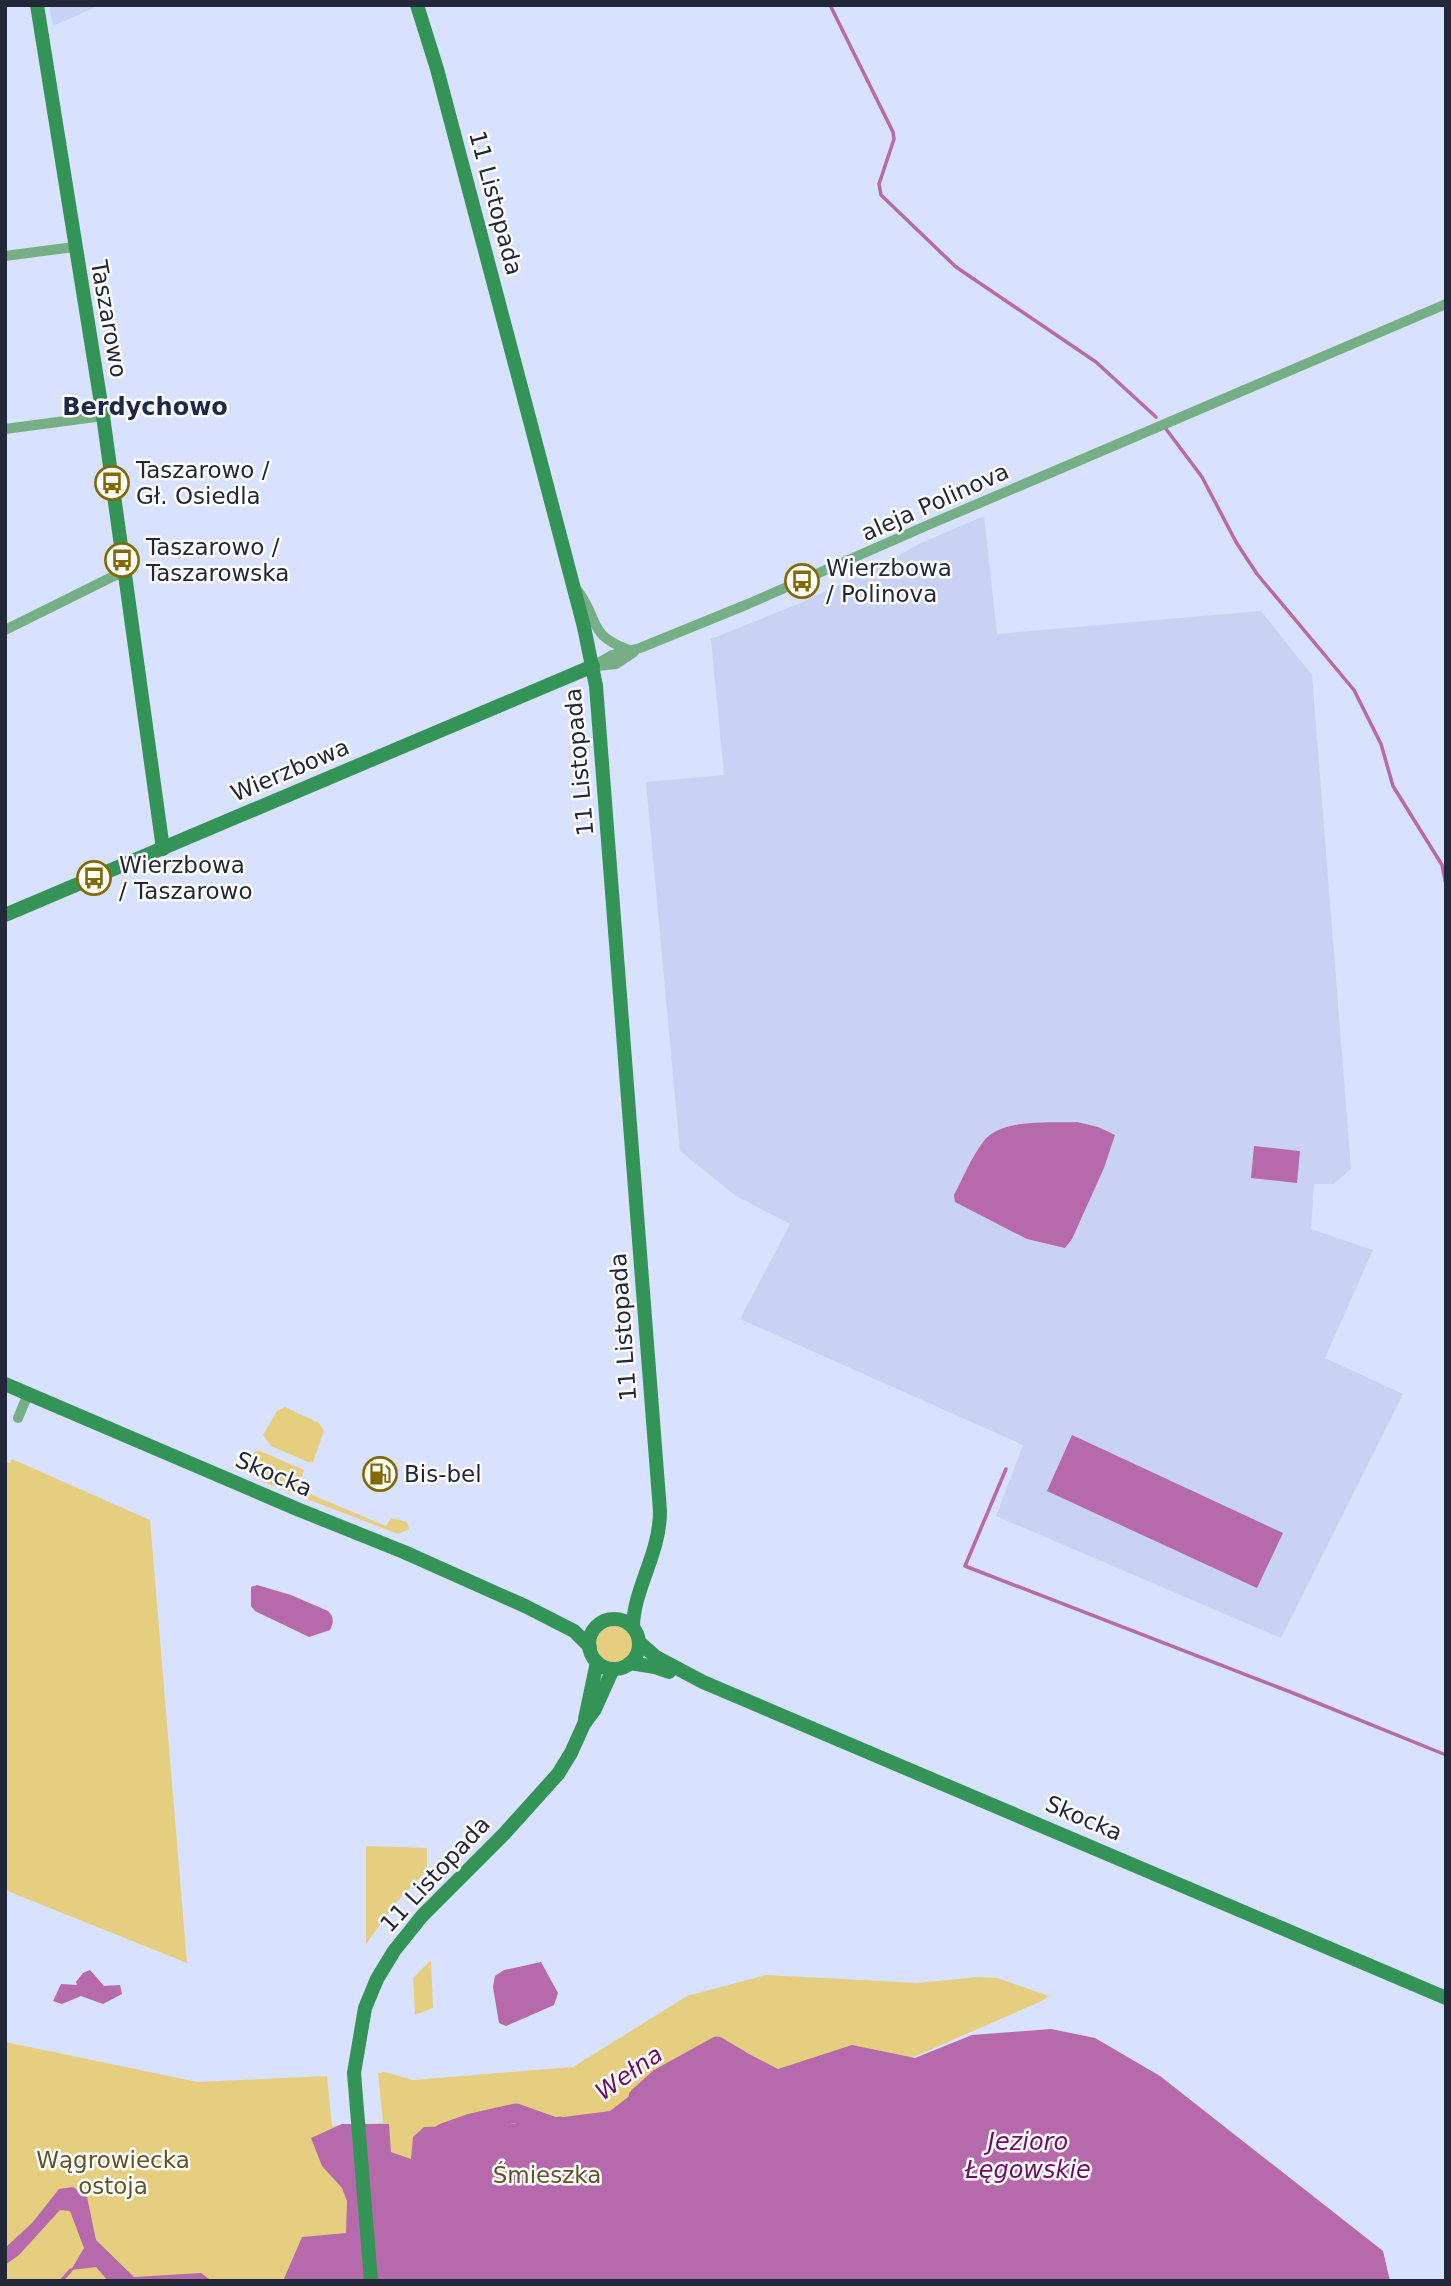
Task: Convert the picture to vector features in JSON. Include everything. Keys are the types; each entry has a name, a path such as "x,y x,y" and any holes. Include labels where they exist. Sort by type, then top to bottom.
{"main road":[{"name":"Taszarowo","path":"37,5 103,416 163,849"},
{"name":"11 Listopada","path":"417,5 437,69 593,666 660,1511 655,1553 636,1603 633,1628"},
{"name":"Wierzbowa","path":"5,915 593,666"},
{"name":"Skocka","path":"5,1384 404,1552 574,1631 590,1647"},
{"name":"11 Listopada","path":"606,1622 625,1605 657,1536"},
{"name":"Skocka","path":"524,1606 582,1624 606,1622"},
{"path":"620,1620 633,1628 639,1642 638,1650 630,1663 613,1669 597,1662 590,1647 593,1630 606,1622 620,1620"},
{"name":"Skocka","path":"639,1642 656,1657 704,1682 1446,1998"},
{"name":"11 Listopada","path":"371,2281 354,2073 365,2008 388,1961 422,1916 504,1834 558,1774 571,1754 584,1724 597,1662"},
{"name":"Skocka","path":"630,1663 655,1667 704,1682"},
{"name":"11 Listopada","path":"584,1724 595,1709 613,1669"}],"street":[{"path":"5,256 74,247"},
{"name":"aleja Polinova","path":"593,666 616,664 635,649 759,600 1446,304"},
{"path":"5,429 103,416"},
{"path":"5,630 124,571"},
{"path":"573,585 591,609 597,632 614,644 635,649"},
{"path":"18,1418 29,1394"}],"shaded area":[{"path":"49,5 100,5 53,26"},
{"path":"984,516 997,634 1261,611 1312,675 1351,1169 1334,1184 1314,1184 1311,1229 1373,1250 1325,1358 1403,1394 1281,1638 996,1516 1023,1445 740,1319 790,1224 736,1196 680,1151 646,782 724,775 711,639 803,602 874,569 921,543"}],"green space":[{"path":"285,1407 319,1423 324,1431 313,1462 271,1446 263,1435 277,1411"},
{"path":"255,1451 304,1470 298,1489 386,1526 391,1518 407,1522 409,1529 398,1534 263,1482 246,1466"},
{"path":"12,1459 150,1520 187,1963 5,1890 5,1461 10,1463"},
{"path":"614,1626 627,1631 632,1644 627,1657 614,1662 601,1657 596,1644 601,1631"},
{"path":"366,1846 427,1848 427,1870 394,1905 366,1944"},
{"path":"431,1960 433,2008 415,2015 413,1978"},
{"path":"766,1975 917,1983 979,1977 997,1978 1049,1996 893,2066 715,2281 5,2281 5,2042 198,2082 327,2076 332,2126 383,2123 378,2073 385,2072 413,2080 573,2067 687,1996"}],"water":[{"path":"1077,1122 1115,1135 1104,1168 1072,1239 1065,1248 1027,1239 955,1202 954,1195 971,1161 991,1134 1026,1123"},
{"path":"1254,1146 1300,1151 1297,1183 1251,1178"},
{"path":"1072,1435 1283,1533 1257,1588 1047,1491"},
{"path":"257,1585 291,1595 328,1611 333,1620 330,1630 309,1637 255,1611 251,1606 251,1587"},
{"path":"541,1962 558,1993 554,2005 506,2026 499,2023 493,1987 495,1976 504,1970"},
{"path":"90,1970 104,1986 120,1985 122,1994 103,2004 81,1996 62,2004 53,2001 61,1984 77,1985 76,1982 83,1973"},
{"name":"Jezioro Łęgowskie","path":"1051,2029 1095,2038 1160,2076 1383,2251 1390,2281 283,2281 302,2237 346,2233 347,2201 342,2188 322,2166 311,2138 342,2124 389,2124 391,2152 411,2159 413,2137 424,2127 502,2125 610,2111 636,2091 726,2042 778,2069 852,2045 915,2058 972,2035"},
{"path":"73,2187 87,2197 96,2240 134,2277 201,2273 212,2281 108,2281 96,2267 71,2270 84,2248 70,2211 60,2210 19,2255 5,2265 5,2248 32,2223 59,2189"}],"waterway":[{"path":"830,5 893,132 894,139 879,184 881,195 956,267 1096,362 1156,417"},
{"path":"1166,429 1202,477 1236,542 1257,574 1354,690 1381,744 1393,786 1442,865 1446,885"},
{"path":"1446,887 1446,909"},
{"path":"1006,1469 965,1566 1446,1755"},
{"name":"Wełna","path":"638,2097 659,2078 717,2046 739,2059"},
{"name":"Wełna","path":"440,2136 471,2123 516,2113 555,2127 560,2126"},
{"path":"61,2281 71,2270"}],"place":[{"name":"Taszarowo / Gł. Osiedla","path":"112,483"},
{"name":"Taszarowo / Taszarowska","path":"122,560"},
{"name":"Wierzbowa / Polinova","path":"802,581"},
{"name":"Wierzbowa / Taszarowo","path":"94,878"},
{"name":"Bis-bel","path":"380,1474"}],"district":[{"name":"Berdychowo","path":"145,407"}],"park label":[{"name":"Wągrowiecka ostoja","path":"113,2173"},
{"name":"Śmieszka","path":"547,2175"}]}
